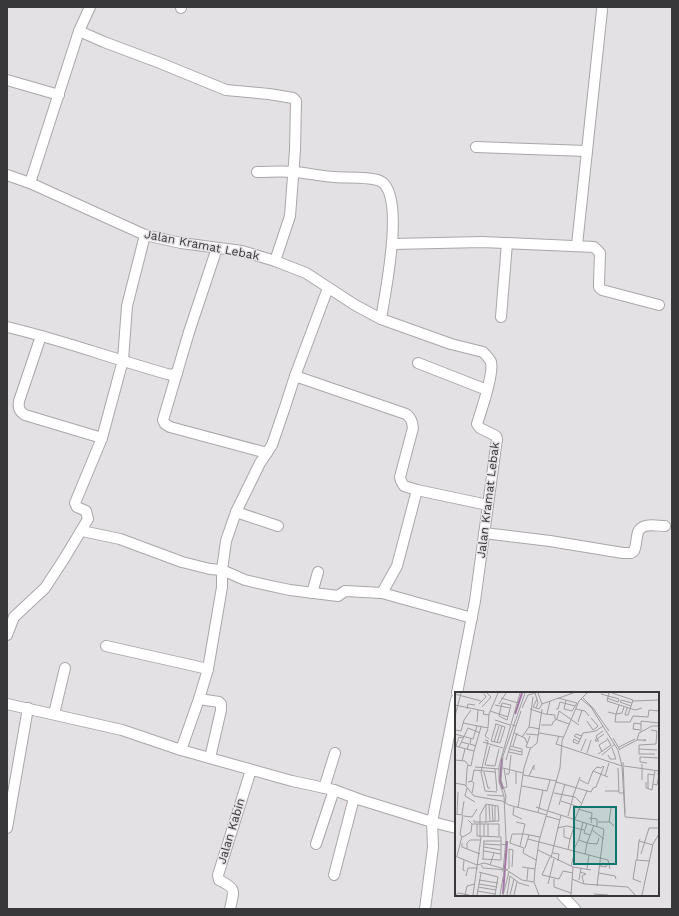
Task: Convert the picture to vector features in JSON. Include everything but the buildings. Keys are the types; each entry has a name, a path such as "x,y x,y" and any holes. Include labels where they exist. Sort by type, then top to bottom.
{"street":[{"path":"30,183 79,31 90,7"},
{"path":"576,245 602,10"},
{"path":"79,31 226,90 269,94 293,98 296,101 295,150 290,216 275,260"},
{"path":"7,80 59,95"},
{"path":"476,147 587,151"},
{"path":"257,172 293,172 332,177 366,178 379,180 383,183 390,194 393,230 381,319"},
{"name":"Jalan Kramat Lebak","path":"7,175 30,183 145,236 253,254 275,260 306,273 328,288 381,319 451,344 483,352 486,355 491,362 487,390 477,424 480,428 497,437 472,618 457,692"},
{"path":"7,635 14,617 45,588 88,519 86,511 77,506 75,503 102,438 123,360 127,306 145,236"},
{"path":"392,244 462,242 576,245 594,247 600,253 599,287 602,290 659,305"},
{"path":"501,317 507,243"},
{"path":"217,248 163,420 165,424 170,427 267,453"},
{"path":"181,750 208,669 222,587 223,553 236,512 248,486 272,445 295,376 328,288"},
{"path":"7,328 41,336 171,375 177,373"},
{"path":"41,336 18,408 25,415 102,438"},
{"path":"418,363 487,390"},
{"path":"295,376 399,411 410,417 413,428 400,477 404,486 488,505"},
{"path":"382,593 397,566 417,490"},
{"path":"236,512 278,526"},
{"path":"484,533 630,553 634,551 638,540 638,532 641,527 645,525 665,526"},
{"path":"82,530 120,539 182,562 210,569 222,570 245,580 259,584 290,590 338,596 345,591 382,593 472,618"},
{"path":"312,593 318,572"},
{"path":"106,646 208,669"},
{"path":"54,714 65,668"},
{"path":"199,699 219,702 221,704 210,758"},
{"path":"7,704 122,730 181,750 251,770 334,790 354,798 455,828"},
{"path":"425,909 434,847 432,822 455,705"},
{"path":"7,828 28,708"},
{"path":"324,788 335,753"},
{"name":"Jalan Kabin","path":"230,909 233,890 231,886 219,880 218,875 251,770"},
{"path":"316,844 334,790"},
{"path":"334,875 354,798"},
{"path":"563,896 575,909"}]}
